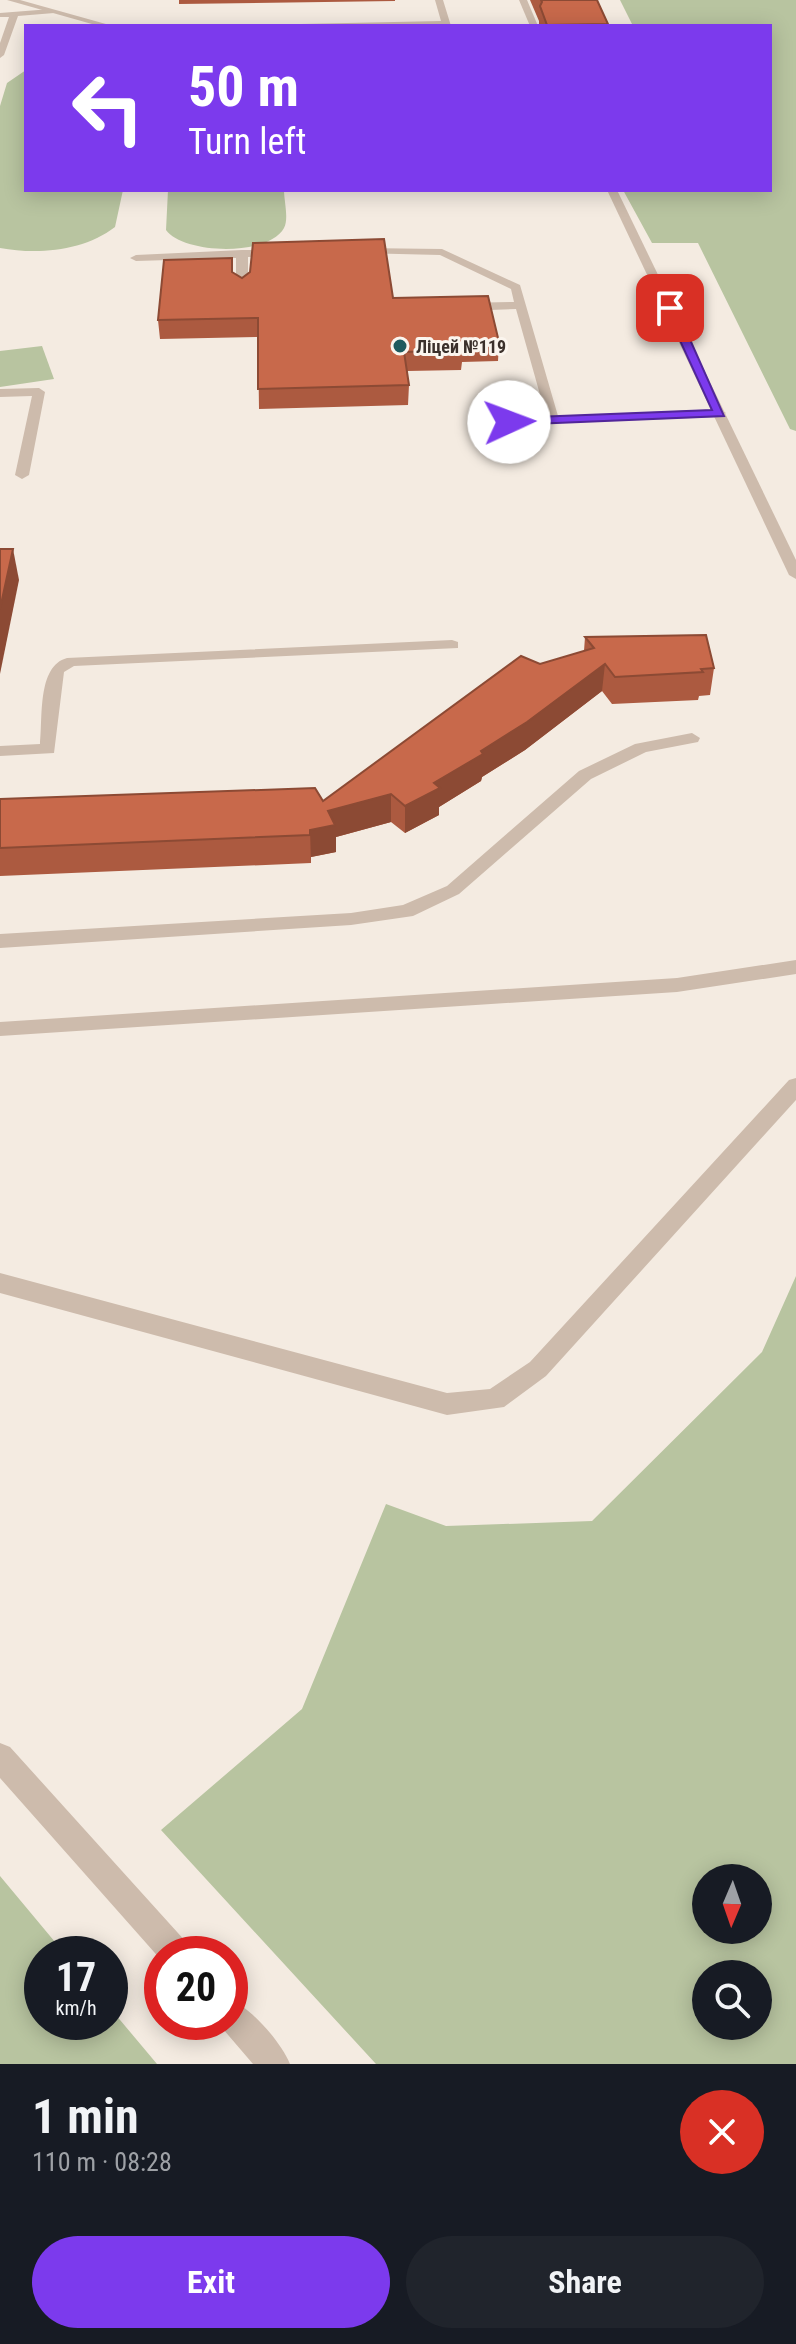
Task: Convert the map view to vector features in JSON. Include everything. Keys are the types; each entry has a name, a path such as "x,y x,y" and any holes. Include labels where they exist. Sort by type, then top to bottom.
{"street":[{"path":"11,0 101,24"},
{"path":"439,0 446,24"},
{"path":"523,0 533,24"},
{"path":"0,15 51,11"},
{"path":"0,55 14,15"},
{"path":"613,192 796,575"},
{"path":"347,251 442,252 516,287 553,420"},
{"path":"136,258 287,252"},
{"path":"242,253 242,291"},
{"path":"451,307 522,305"},
{"path":"0,393 39,392 22,475"},
{"path":"487,423 720,413"},
{"path":"0,751 48,749 56,671 62,664 73,661 452,645"},
{"path":"0,941 351,919 406,911 453,890 585,775 641,748 692,738"},
{"path":"0,1029 677,985 796,967"},
{"path":"0,1283 447,1404 495,1399 538,1369 796,1086"},
{"path":"0,1757 160,1936"},
{"path":"248,2035 274,2064"}],"green space":[{"path":"620,0 796,0 796,431 790,429 698,243 652,243 624,192 772,192 772,24 632,24"},
{"path":"24,71 24,192 123,192 115,227 89,241 60,249 30,251 0,248 0,106 7,83"},
{"path":"168,192 284,192 284,228 261,244 244,248 207,248 175,238 166,230"},
{"path":"42,346 54,379 0,387 0,351"},
{"path":"796,1276 796,2064 376,2064 161,1830 302,1709 386,1504 446,1526 592,1521 762,1352"},
{"path":"0,1876 50,1936 24,1936 24,2040 128,2040 128,2029 157,2064 0,2064"}],"building":[{"path":"597,0 608,24 547,24 540,6 542,2"},
{"path":"384,239 393,298 488,296 499,342 461,343 462,350 404,352 409,385 258,389 258,318 158,320 164,260 232,258 232,272 242,278 250,272 253,243"},
{"path":"0,549 13,549 0,609"},
{"path":"706,635 714,668 701,669 703,672 615,677 605,664 527,722 481,751 483,754 434,783 440,788 405,806 391,794 328,811 335,825 310,830 310,835 0,848 0,799 315,788 323,801 521,656 540,664 594,648 585,637"}],"place":[{"name":"Ліцей №119","path":"400,346"}],"route":[{"path":"509,422 720,413 670,308"}]}
